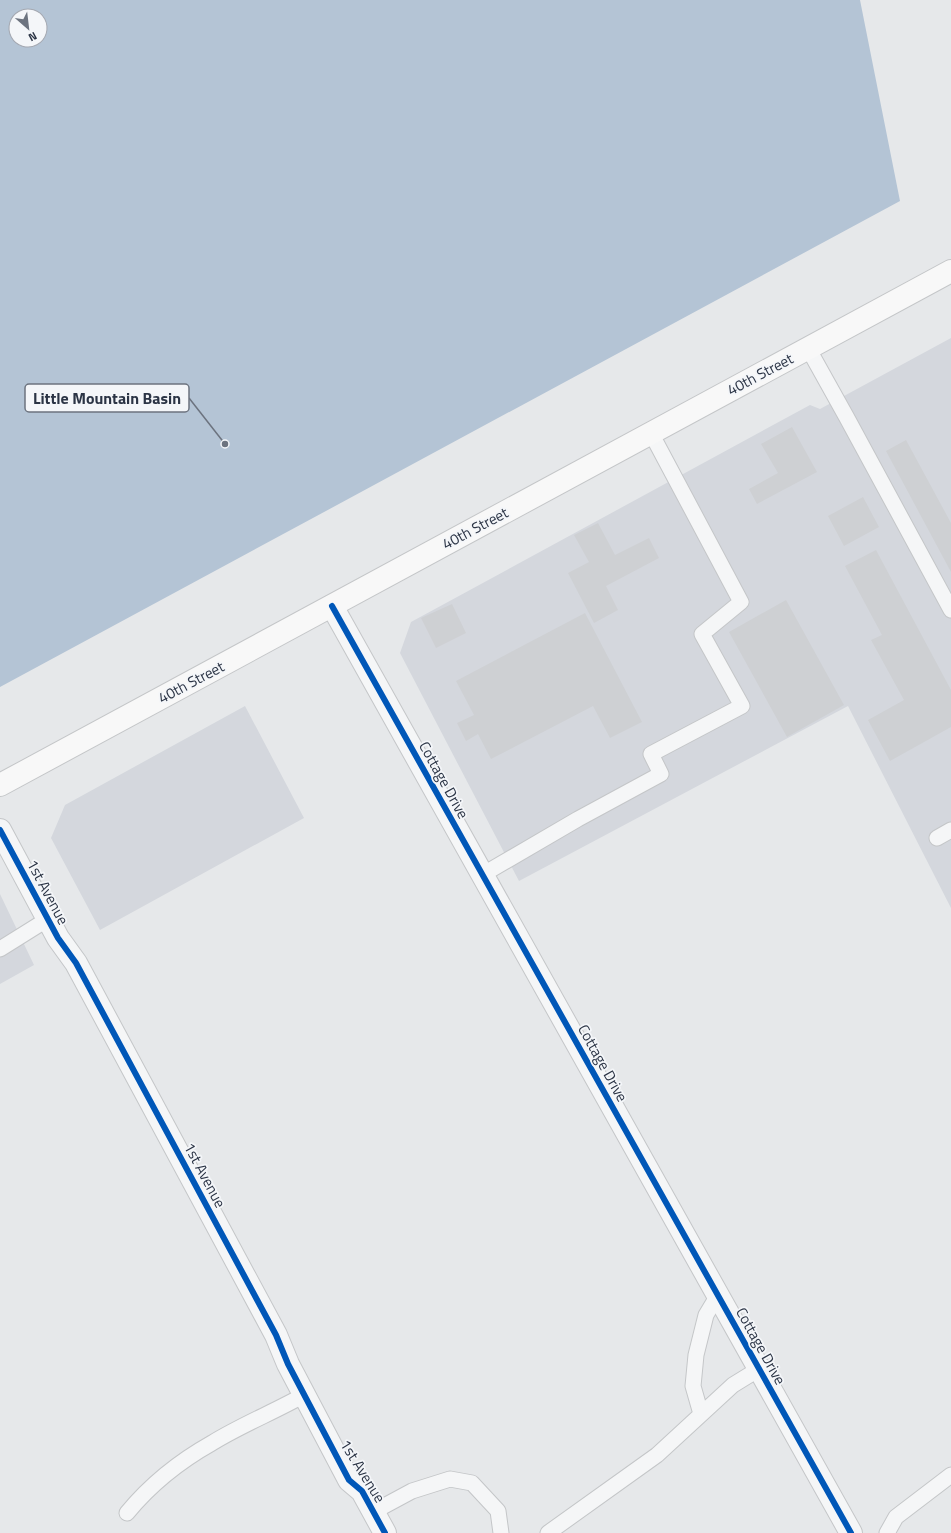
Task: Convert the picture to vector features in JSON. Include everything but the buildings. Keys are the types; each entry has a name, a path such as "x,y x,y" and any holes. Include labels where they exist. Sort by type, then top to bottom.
{"main road":[{"name":"40th Street","path":"0,785 951,271"}],"street":[{"name":"Cottage Drive","path":"332,606 851,1533"},
{"name":"1st Avenue","path":"0,830 58,938 76,963 276,1335 288,1364 349,1480 362,1491 385,1533"}],"lane":[{"path":"808,348 951,610"},
{"path":"482,875 578,819 661,774 651,754 742,706 702,634 741,602 651,433"},
{"path":"937,838 951,830"},
{"path":"0,949 48,919"},
{"path":"701,1414 693,1386 696,1355 706,1315 718,1295"},
{"path":"548,1533 657,1455 733,1386 759,1368"},
{"path":"127,1513 141,1496 188,1458 211,1443 304,1395"},
{"path":"887,1533 896,1517 951,1475"},
{"path":"373,1512 412,1491 450,1479 472,1483 498,1511 501,1533"}],"shaded area":[{"path":"951,338 951,908 848,706 519,881 400,653 411,622 810,405 820,409"},
{"path":"245,706 304,818 100,930 51,838 65,805"},
{"path":"0,894 34,965 0,984"}],"water":[{"path":"0,0 860,0 900,201 0,687"}],"cycle path":[{"path":"332,606 851,1533"},
{"path":"0,830 58,938 76,963 276,1335 288,1364 349,1480 362,1491 385,1533"}],"place":[{"name":"Little Mountain Basin","path":"225,444"}]}
